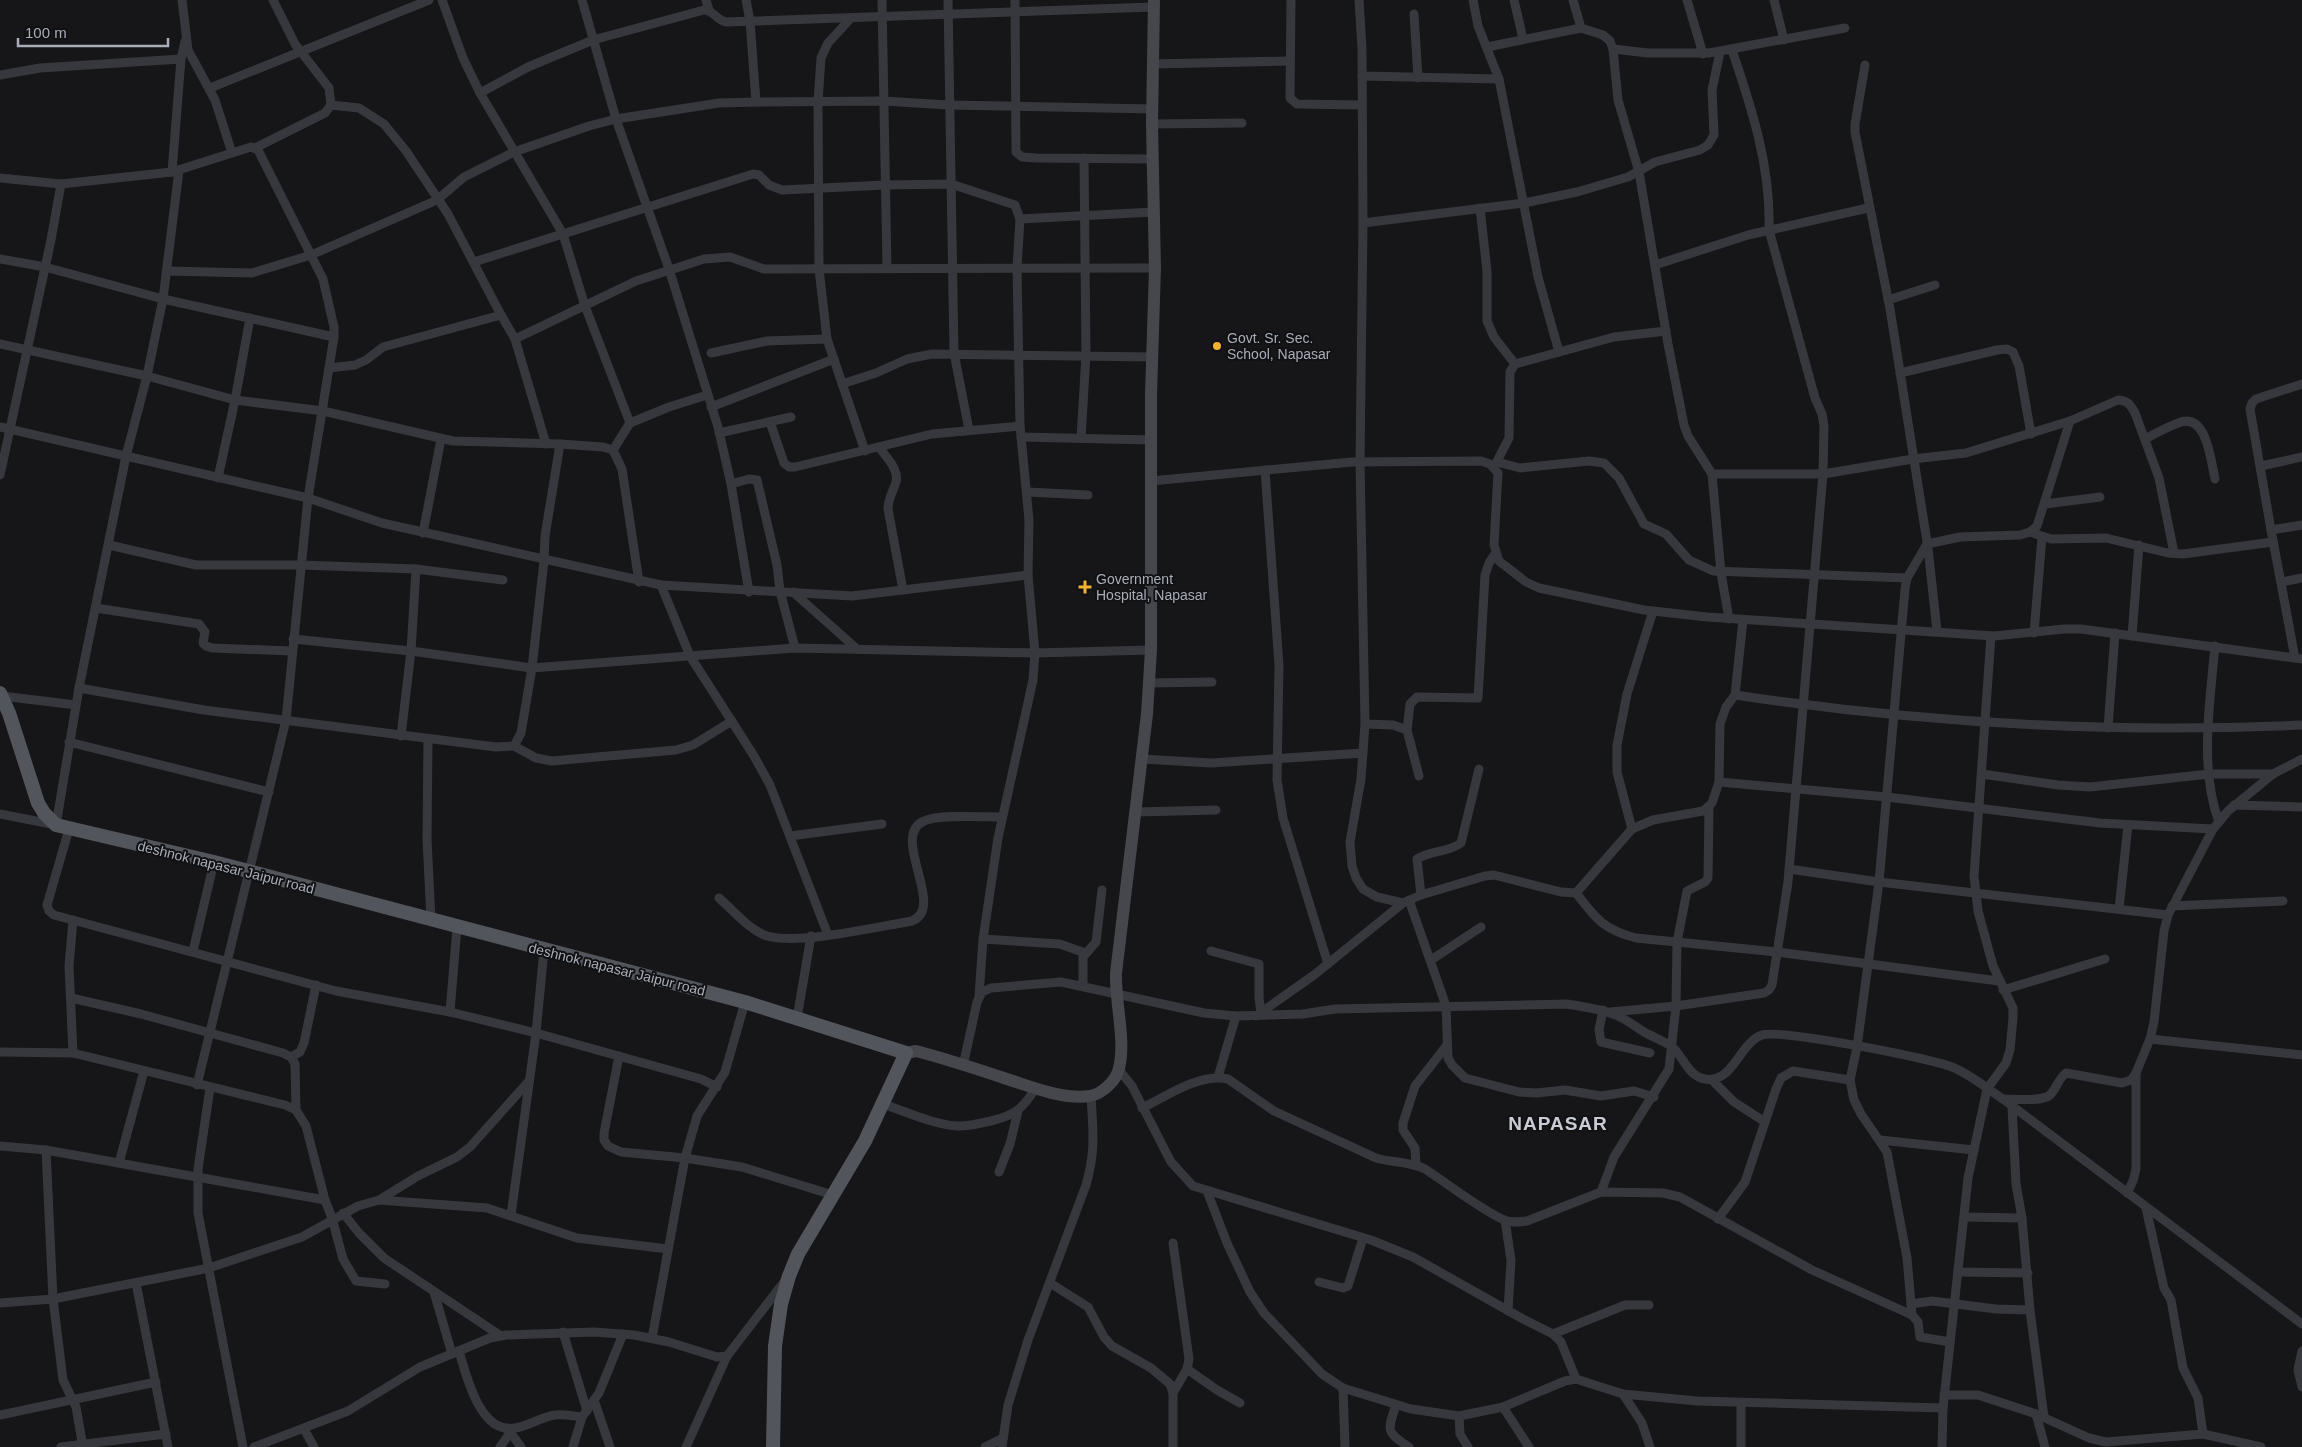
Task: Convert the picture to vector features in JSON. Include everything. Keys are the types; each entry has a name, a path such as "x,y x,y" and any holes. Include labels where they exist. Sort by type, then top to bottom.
{"main road":[{"path":"773,1447 775,1346 781,1304 789,1276 798,1254 865,1141 901,1060 906,1054 916,1051 1036,1088 1076,1096 1091,1096 1108,1086 1119,1070 1122,1050 1115,995 1118,944 1142,759 1151,650 1151,394 1155,268 1152,124 1154,4"},
{"path":"1,695 16,731 38,803 44,813 62,827"},
{"name":"deshnok napasar Jaipur road","path":"62,827 214,862 745,1002 906,1054"}],"street":[{"path":"182,0 185,39 192,60 210,88 232,153"},
{"path":"0,178 61,184 175,171 232,153 255,148 325,112 331,105 329,88 300,52 273,0"},
{"path":"210,88 429,0"},
{"path":"442,0 463,58 480,93 563,234 584,306 630,423"},
{"path":"582,0 616,119 669,269 719,434 749,592"},
{"path":"706,0 709,10 721,21 1016,13 1083,5 1154,4"},
{"path":"746,0 750,21 756,102"},
{"path":"882,0 887,268"},
{"path":"948,0 954,353 969,430"},
{"path":"1015,0 1017,105 1015,148 1019,155 1036,158 1153,159"},
{"path":"1291,0 1289,61 1290,98 1292,102 1297,104 1361,105"},
{"path":"1359,0 1362,76 1363,223 1360,462 1366,724 1358,799 1350,842 1352,866 1356,878 1369,893 1406,902"},
{"path":"1472,0 1478,26 1499,79 1538,277 1559,352"},
{"path":"1514,0 1523,39"},
{"path":"1573,0 1582,28"},
{"path":"1687,0 1703,54"},
{"path":"1774,0 1784,40"},
{"path":"480,93 528,67 593,40 709,10"},
{"path":"1414,14 1418,78"},
{"path":"851,18 823,51 818,102 819,269 827,339 865,451"},
{"path":"1486,47 1582,28 1603,35 1610,40 1613,49 1618,100 1639,172 1685,431 1712,474 1721,573 1729,619"},
{"path":"1613,49 1648,53 1703,54 1846,28"},
{"path":"185,39 181,59 175,171 163,299 126,456 79,688 69,742 62,827 46,905 49,911 54,915 336,991 450,1012 536,1033 701,1079 717,1087"},
{"path":"1605,1011 1676,1006 1764,993 1770,990 1789,869 1824,474 1824,426 1769,230 1770,208 1765,165 1751,106 1732,50"},
{"path":"1363,223 1524,203 1577,192 1620,180 1639,172 1655,162 1700,150 1712,140 1714,126 1712,82 1720,52"},
{"path":"0,75 40,68 181,59"},
{"path":"1153,64 1289,61"},
{"path":"1865,65 1855,124 1868,208 1888,300 1914,459 1927,544 1937,631"},
{"path":"1362,76 1499,79"},
{"path":"166,270 252,273 311,254 437,200 464,177 514,152 616,119 718,104 756,102 883,101 949,105 1153,109"},
{"path":"331,105 359,108 384,124 406,151 448,214 500,315 515,339 546,444"},
{"path":"1152,124 1242,123"},
{"path":"197,1085 286,720 308,498 334,336 333,318 322,279 258,150 255,148"},
{"path":"1081,438 1086,355 1084,158"},
{"path":"474,262 648,209 752,174 760,175 775,189 951,184 1015,206 1020,220 1017,268 1020,426 1029,520 1028,575 1035,652 1032,680 1002,817 983,939 979,996 963,1066"},
{"path":"0,475 4,428 28,349 61,184"},
{"path":"1480,208 1486,271 1487,321 1494,337 1514,364"},
{"path":"1655,265 1769,230 1868,208"},
{"path":"1020,220 1154,212"},
{"path":"515,339 636,282 669,269 704,259 724,256 736,258 764,269 952,267 1155,268"},
{"path":"0,258 45,267 163,299 334,336"},
{"path":"1888,300 1935,285"},
{"path":"329,368 355,365 366,360 383,347 500,315"},
{"path":"218,478 250,318"},
{"path":"1666,331 1614,337 1514,364 1510,372 1509,438 1496,465 1498,483 1494,539 1496,554 1508,568 1526,582 1539,588 1653,611 1729,619 1991,636 2064,629 2215,646 2299,658 2270,530 2261,466 2250,409 2256,399 2302,384"},
{"path":"711,353 767,341 827,339"},
{"path":"0,344 146,376 235,400 323,411 441,439 464,442 560,444 602,447 613,450 622,469 639,582"},
{"path":"1900,373 2008,349 2014,352 2019,366 2031,434"},
{"path":"842,384 876,373 914,357 954,353 1153,357"},
{"path":"711,407 834,360"},
{"path":"613,450 630,423 669,407 707,395"},
{"path":"1712,474 1824,474 1914,459 1966,454 2070,421 2118,400 2125,400 2130,404 2135,413 2159,478 2174,553"},
{"path":"719,434 791,417"},
{"path":"1912,1315 1907,1258 1887,1152 1861,1114 1854,1100 1850,1080 1857,1047 1879,882 1907,578 1927,544 1960,537 2020,535 2030,532 2037,526 2070,421"},
{"path":"770,422 784,463 789,467 932,434 1020,426"},
{"path":"2145,439 2180,422 2194,422 2204,433 2215,479"},
{"path":"4,428 308,498 382,523 639,582 749,592 780,591 852,596 1028,575"},
{"path":"1021,437 1151,440"},
{"path":"424,533 441,439"},
{"path":"514,746 521,733 532,668 546,530 560,444"},
{"path":"879,447 897,474 896,482 888,500 888,509 903,590"},
{"path":"2261,466 2302,457"},
{"path":"1151,481 1360,462 1481,462 1520,468 1589,461 1604,463 1619,478 1644,524 1666,534 1689,560 1705,568 1721,573 1907,578"},
{"path":"1265,470 1279,665 1277,780 1283,818 1328,964"},
{"path":"730,484 749,479 757,480 777,565 780,591 795,648"},
{"path":"1026,492 1088,495"},
{"path":"2045,504 2100,497"},
{"path":"2270,530 2302,525"},
{"path":"2030,532 2042,537 2096,537 2174,553 2199,553 2273,542"},
{"path":"2034,633 2042,537"},
{"path":"108,545 196,565 300,565 416,569 502,580"},
{"path":"2132,636 2138,545"},
{"path":"1418,776 1407,730 1410,704 1417,697 1478,698 1480,694 1482,613 1486,575 1489,563 1496,554"},
{"path":"401,736 411,651 416,569"},
{"path":"2282,582 2302,578"},
{"path":"661,585 690,656 770,785 828,935"},
{"path":"793,592 857,649"},
{"path":"96,608 199,624 205,632 203,643 212,648 292,651"},
{"path":"1632,829 1617,772 1616,745 1627,694 1653,611"},
{"path":"1601,1192 1614,1158 1668,1074 1676,1006 1677,942 1687,891 1705,882 1708,878 1709,808 1719,782 1722,716 1736,695 1743,620"},
{"path":"2108,728 2116,634"},
{"path":"1942,1447 1944,1395 1968,1178 1988,1089 2006,1063 2010,1050 2013,1008 2001,986 1978,911 1975,893 1974,876 1991,636"},
{"path":"293,639 411,651 532,668 795,648 1035,652 1151,650"},
{"path":"2215,646 2208,730 2209,774 2216,825"},
{"path":"1149,683 1212,682"},
{"path":"79,688 204,710 496,748 514,746 536,758 552,761 676,750 693,745 732,721"},
{"path":"1,695 76,705"},
{"path":"1736,695 1803,705 2049,727 2208,730 2302,725"},
{"path":"1366,724 1392,726 1407,730"},
{"path":"428,739 426,817 431,920"},
{"path":"69,742 268,792"},
{"path":"1142,759 1211,763 1363,753"},
{"path":"2003,1100 2043,1098 2050,1095 2061,1077 2066,1073 2122,1083 2131,1080 2136,1073 2150,1039 2154,1022 2164,931 2170,910 2216,825 2234,806 2273,774 2302,759"},
{"path":"1421,895 1417,859 1422,855 1450,850 1461,843 1479,769"},
{"path":"1982,774 2084,787 2209,774 2273,774"},
{"path":"1719,782 1887,796 2128,824 2216,825"},
{"path":"2234,806 2302,807"},
{"path":"1258,1015 1328,964 1406,902 1421,895 1494,875 1561,892 1576,892 1632,829 1653,820 1703,811 1709,808"},
{"path":"1136,812 1216,810"},
{"path":"0,814 62,827"},
{"path":"719,898 751,927 766,935 781,938 828,935 918,919 923,910 924,899 913,846 912,835 916,826 925,820 940,818 1002,817"},
{"path":"790,836 882,824"},
{"path":"2119,909 2128,824"},
{"path":"193,951 214,862"},
{"path":"1789,869 1879,882 2119,909 2170,910 2283,901"},
{"path":"1083,986 1085,953 1096,942 1102,890"},
{"path":"1576,892 1597,921 1608,928 1636,938 1777,952 1868,964 2001,986 2105,960"},
{"path":"1406,902 1430,960 1446,1006 1447,1045 1452,1065 1465,1078 1519,1092 1536,1093 1565,1090 1601,1096 1634,1091 1654,1097"},
{"path":"72,1053 69,966 73,920"},
{"path":"450,1012 457,927"},
{"path":"1430,960 1481,927"},
{"path":"797,1018 811,936"},
{"path":"983,939 1060,944 1085,953"},
{"path":"511,1215 536,1033 544,950"},
{"path":"1212,951 1260,964 1258,1015"},
{"path":"979,996 991,988 1061,982 1204,1013 1236,1016 1303,1014 1335,1009 1567,1004 1605,1011 1620,1017 1672,1047 1690,1071 1703,1079 1712,1080 1726,1073 1746,1045 1754,1039 1771,1033 1942,1063 1961,1070 1988,1089 2302,1324"},
{"path":"291,1057 300,1052 304,1043 316,985"},
{"path":"71,998 209,1032 284,1053 291,1057 295,1064 296,1110"},
{"path":"652,1338 685,1158 697,1116 717,1087 728,1066 745,1002"},
{"path":"1605,1011 1599,1030 1601,1042 1650,1053"},
{"path":"1218,1077 1236,1016"},
{"path":"2150,1039 2302,1055"},
{"path":"1416,1165 1415,1148 1403,1130 1403,1123 1415,1086 1447,1045"},
{"path":"0,1052 72,1053 197,1085 285,1104 296,1110 306,1126 325,1200 340,1249 352,1277 361,1282 385,1284"},
{"path":"619,1056 604,1133 604,1140 608,1146 621,1152 685,1158 757,1171 833,1195"},
{"path":"1119,1070 1132,1086 1171,1162 1187,1181 1207,1191 1363,1238 1413,1257 1508,1311 1553,1334 1560,1342 1576,1379"},
{"path":"119,1163 144,1071"},
{"path":"1718,1218 1745,1182 1776,1089 1786,1074 1794,1071 1850,1080"},
{"path":"2127,1193 2134,1181 2136,1169 2136,1073"},
{"path":"1142,1108 1197,1082 1218,1077 1228,1079 1274,1111 1376,1158 1390,1162 1416,1165 1505,1220 1516,1223 1527,1221 1601,1192 1663,1193 1687,1200 1812,1270 1912,1315 1918,1322 1920,1336 1950,1342"},
{"path":"1712,1080 1734,1102 1765,1122"},
{"path":"0,1303 53,1299 209,1268 302,1236 332,1218 358,1206 379,1200 418,1176 457,1157 470,1147 529,1081"},
{"path":"210,1088 197,1178 198,1213 243,1447"},
{"path":"883,1104 957,1126 1008,1116 1025,1105 1036,1088"},
{"path":"985,1447 1002,1442 1008,1405 1028,1340 1092,1163 1094,1147 1091,1096"},
{"path":"2012,1107 2016,1184 2022,1218 2040,1416 2045,1447"},
{"path":"999,1172 1010,1144 1018,1111"},
{"path":"1880,1140 1974,1150"},
{"path":"0,1146 46,1150 325,1200"},
{"path":"46,1150 53,1299 63,1380 73,1399 83,1446"},
{"path":"1207,1191 1250,1292 1264,1313 1322,1374 1343,1388 1396,1405 1443,1415 1459,1416 1503,1407 1565,1381 1576,1379 1623,1394 1741,1404 1943,1408"},
{"path":"379,1200 487,1208 577,1238 668,1249"},
{"path":"2146,1208 2164,1288 2171,1300 2183,1368 2198,1398 2203,1434"},
{"path":"343,1213 365,1240 384,1258 500,1336"},
{"path":"1964,1216 2022,1218"},
{"path":"1505,1220 1511,1266 1508,1311"},
{"path":"1319,1282 1343,1288 1348,1286 1363,1238"},
{"path":"1173,1243 1189,1347 1187,1369 1173,1393"},
{"path":"1958,1272 2028,1273"},
{"path":"686,1447 727,1356 789,1276"},
{"path":"136,1282 168,1447"},
{"path":"1050,1283 1088,1307 1104,1337 1112,1346 1162,1376 1170,1384 1173,1393 1173,1447"},
{"path":"434,1292 455,1353 478,1404 488,1417 508,1431 521,1447"},
{"path":"1911,1304 1932,1301 1996,1310 2030,1310"},
{"path":"1553,1334 1620,1306 1636,1303 1649,1305"},
{"path":"254,1447 348,1411 420,1368 500,1336 564,1332 622,1334 652,1338 717,1357 727,1356"},
{"path":"564,1332 584,1414"},
{"path":"573,1447 584,1414 603,1385 622,1334"},
{"path":"2302,1351 2298,1370 2302,1387"},
{"path":"1187,1369 1240,1403"},
{"path":"0,1415 156,1382"},
{"path":"1343,1388 1345,1447"},
{"path":"1623,1394 1642,1423 1650,1447"},
{"path":"1944,1395 1978,1395 2040,1416 2090,1438 2106,1442 2203,1434 2261,1447"},
{"path":"594,1400 610,1447"},
{"path":"1741,1404 1741,1447"},
{"path":"1396,1405 1389,1426 1389,1432 1409,1447"},
{"path":"1503,1407 1529,1447"},
{"path":"500,1447 508,1431 556,1415 584,1414"},
{"path":"1459,1416 1460,1434 1468,1447"},
{"path":"304,1429 314,1447"},
{"path":"61,1447 83,1446 166,1434"}],"place":[{"name":"Govt. Sr. Sec. School, Napasar","path":"1217,346"},
{"name":"Government Hospital, Napasar","path":"1085,587"}],"district":[{"name":"NAPASAR","path":"1558,1123"}]}
